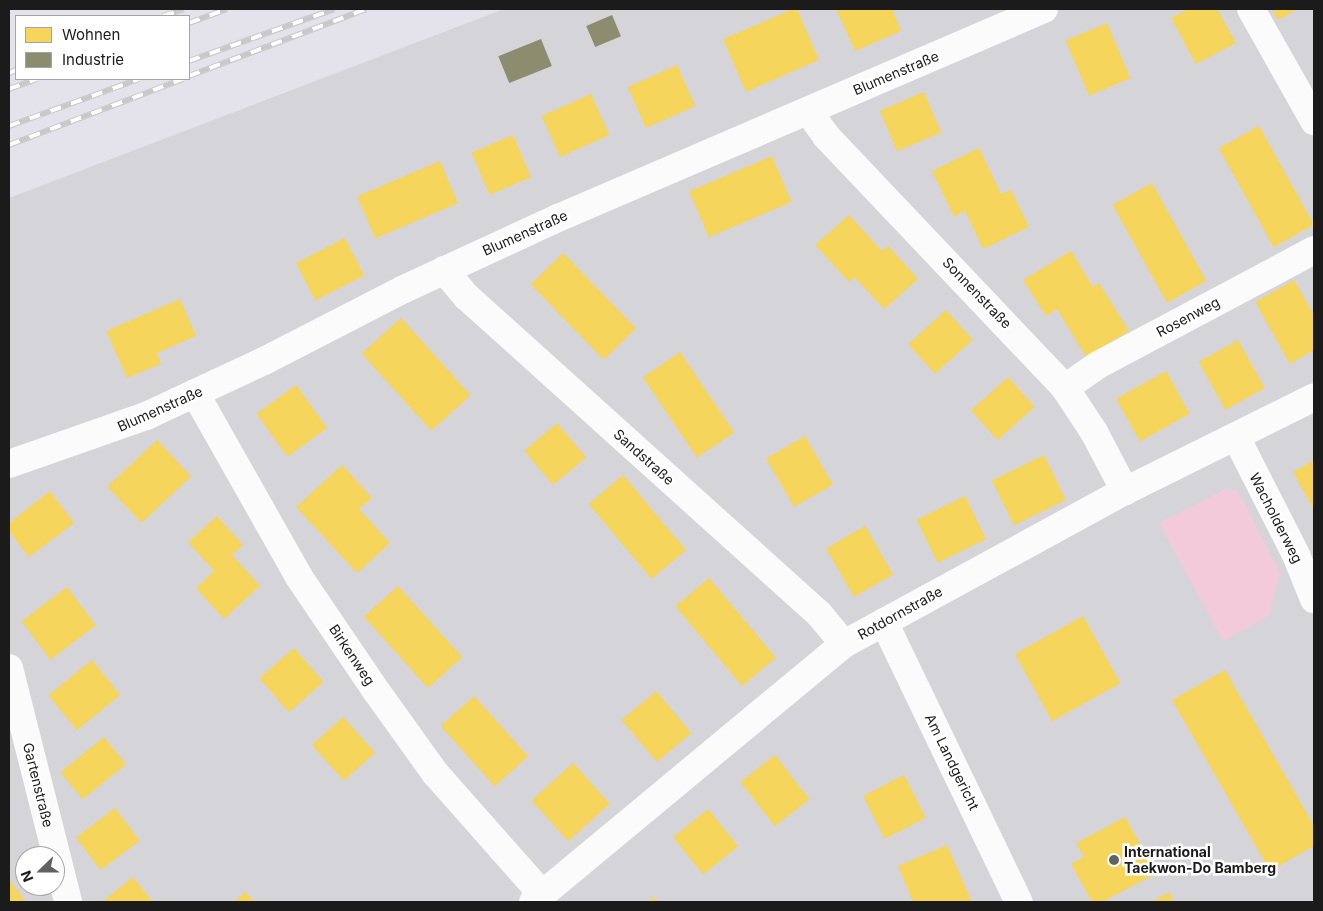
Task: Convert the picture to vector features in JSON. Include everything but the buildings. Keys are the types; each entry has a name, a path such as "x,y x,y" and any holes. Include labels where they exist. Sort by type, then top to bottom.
{"street":[{"name":"Blumenstraße","path":"9,464 112,430 195,393 444,270 1044,9"},
{"path":"1251,9 1314,121"},
{"name":"Sonnenstraße","path":"808,111 826,136 1065,388 1094,432 1125,491"},
{"name":"Rosenweg","path":"1065,388 1098,365 1314,250"},
{"name":"Sandstraße","path":"444,270 467,297 819,614 844,644"},
{"name":"Birkenweg","path":"195,393 299,577 377,692 435,773 538,898"},
{"name":"Rotdornstraße","path":"538,898 844,644 1125,491 1236,438 1314,397"},
{"name":"Wacholderweg","path":"1236,438 1296,555 1314,599"},
{"name":"Am Landgericht","path":"884,622 1019,902"},
{"name":"Gartenstraße","path":"9,668 68,902"}],"shaded area":[{"path":"504,9 1314,9 1314,902 9,902 9,198"},
{"path":"1226,489 1238,491 1280,573 1269,616 1223,641 1159,523"}],"railway":[{"path":"166,15 184,9"},
{"path":"190,23 227,9"},
{"path":"190,61 334,9"},
{"path":"190,76 366,9"},
{"path":"9,73 15,70"},
{"path":"9,89 33,80"},
{"path":"9,126 136,80"},
{"path":"9,145 180,80"}],"place":[{"name":"International Taekwon-Do Bamberg","path":"1114,860"}]}
